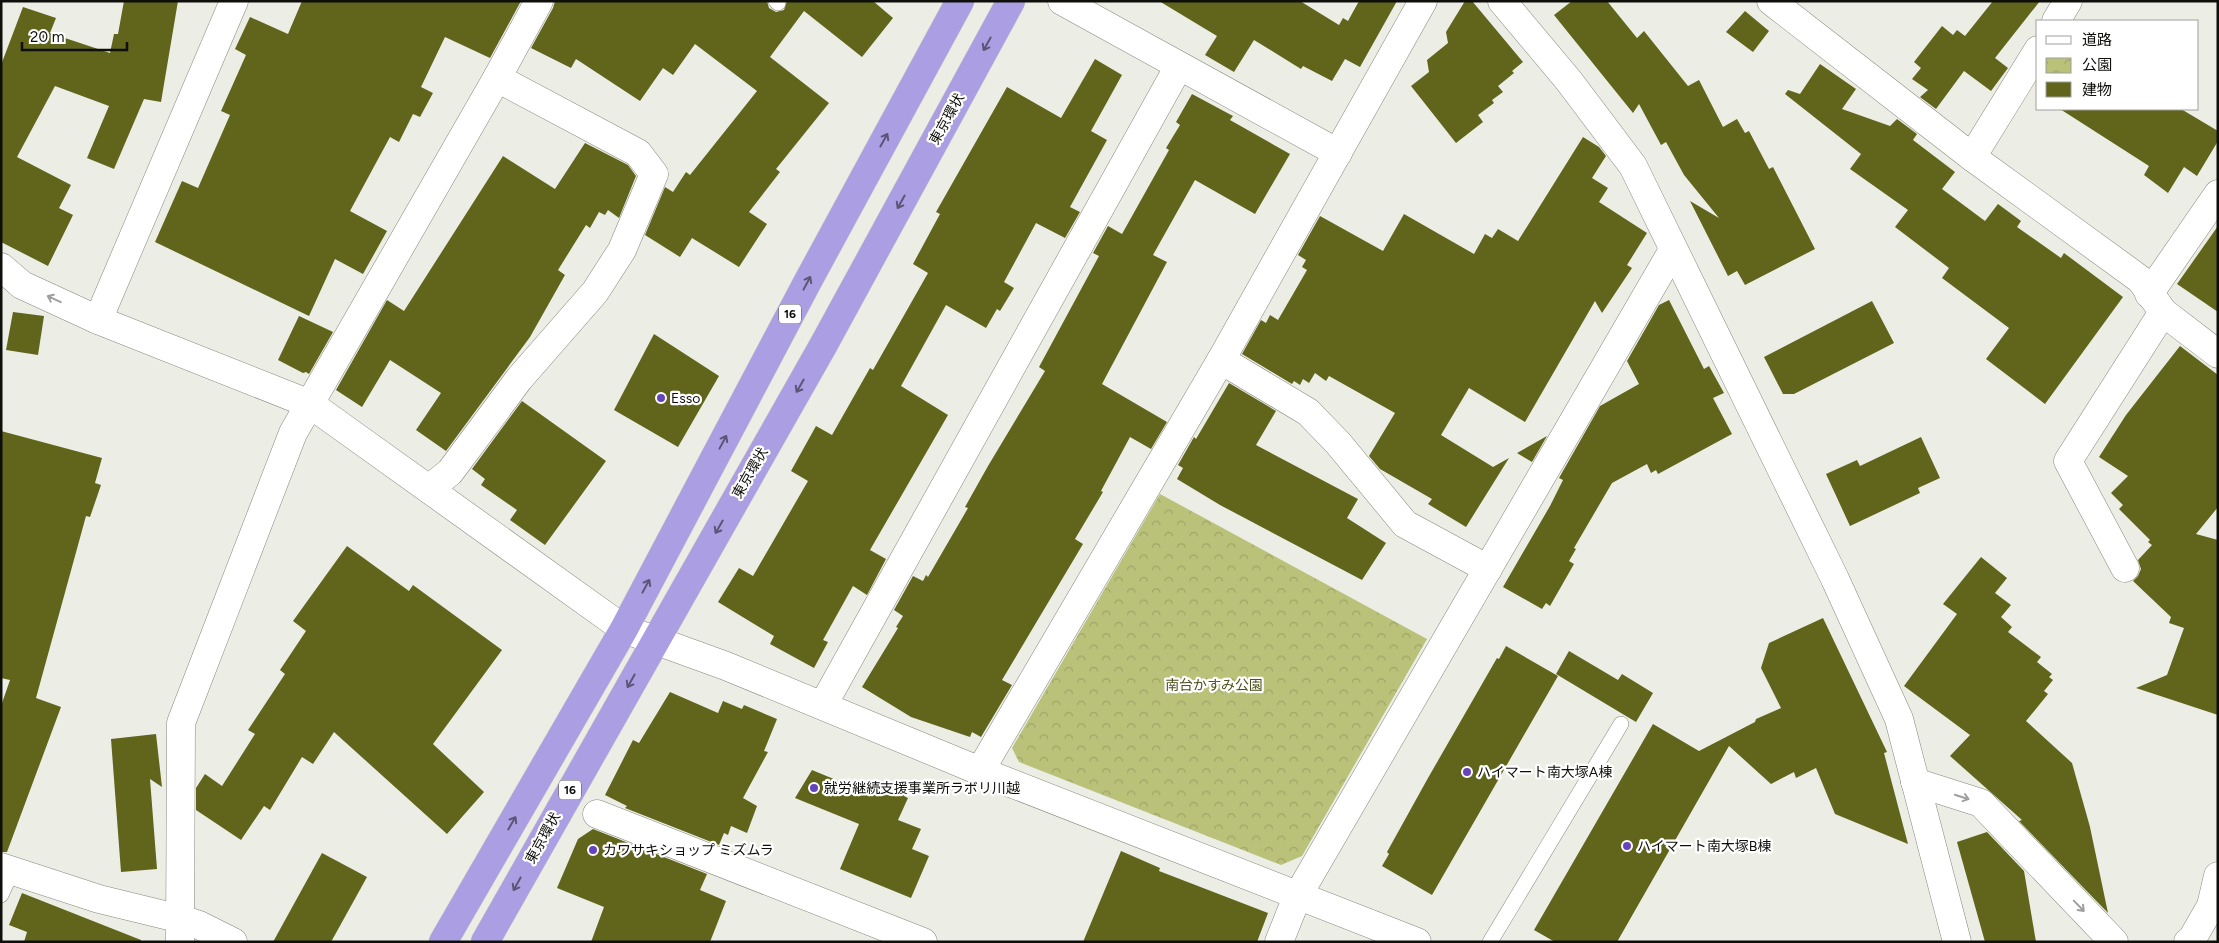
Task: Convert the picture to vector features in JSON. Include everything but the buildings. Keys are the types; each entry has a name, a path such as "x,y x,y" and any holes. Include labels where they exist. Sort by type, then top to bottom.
{"highway":[{"name":"16","path":"443,942 624,629 808,281 960,1"},
{"name":"東京環状","path":"485,942 655,639 824,344 1010,1"}],"street":[{"path":"98,320 234,1"},
{"path":"181,930 181,724 293,433 498,78 539,1"},
{"path":"1062,1 1338,152"},
{"path":"980,771 1221,360 1423,1"},
{"path":"1502,1 1569,81 1633,166 1880,674 1899,719 1957,942"},
{"path":"1771,1 1972,157 2141,280 2156,303 2218,354"},
{"path":"2057,20 2068,1"},
{"path":"1972,157 2036,53"},
{"path":"823,704 1179,66"},
{"path":"429,489 450,472 519,379 595,292 622,250 654,174 638,153 498,78"},
{"path":"2125,568 2068,461 2218,194"},
{"path":"1279,942 1297,896 1673,250"},
{"path":"1,267 22,284 98,320 310,404 624,629 655,639 823,704 980,771 1417,942"},
{"path":"1221,360 1308,412 1338,443 1405,524 1488,569"},
{"path":"1915,782 1981,803 2114,942"},
{"path":"597,814 923,942"},
{"path":"2188,942 2192,939 2211,906 2218,876"},
{"path":"5,878 99,900 181,930 199,925 233,942"}],"lane":[{"path":"1490,942 1621,724"}],"green space":[{"name":"南台かすみ公園","path":"1160,494 1427,639 1302,856 1281,865 1019,762 1012,748"}],"place":[{"name":"Esso","path":"661,398"},
{"name":"ハイマート南大塚A棟","path":"1467,772"},
{"name":"就労継続支援事業所ラボリ川越","path":"814,788"},
{"name":"ハイマート南大塚B棟","path":"1627,846"},
{"name":"カワサキショップ ミズムラ","path":"593,850"}]}
